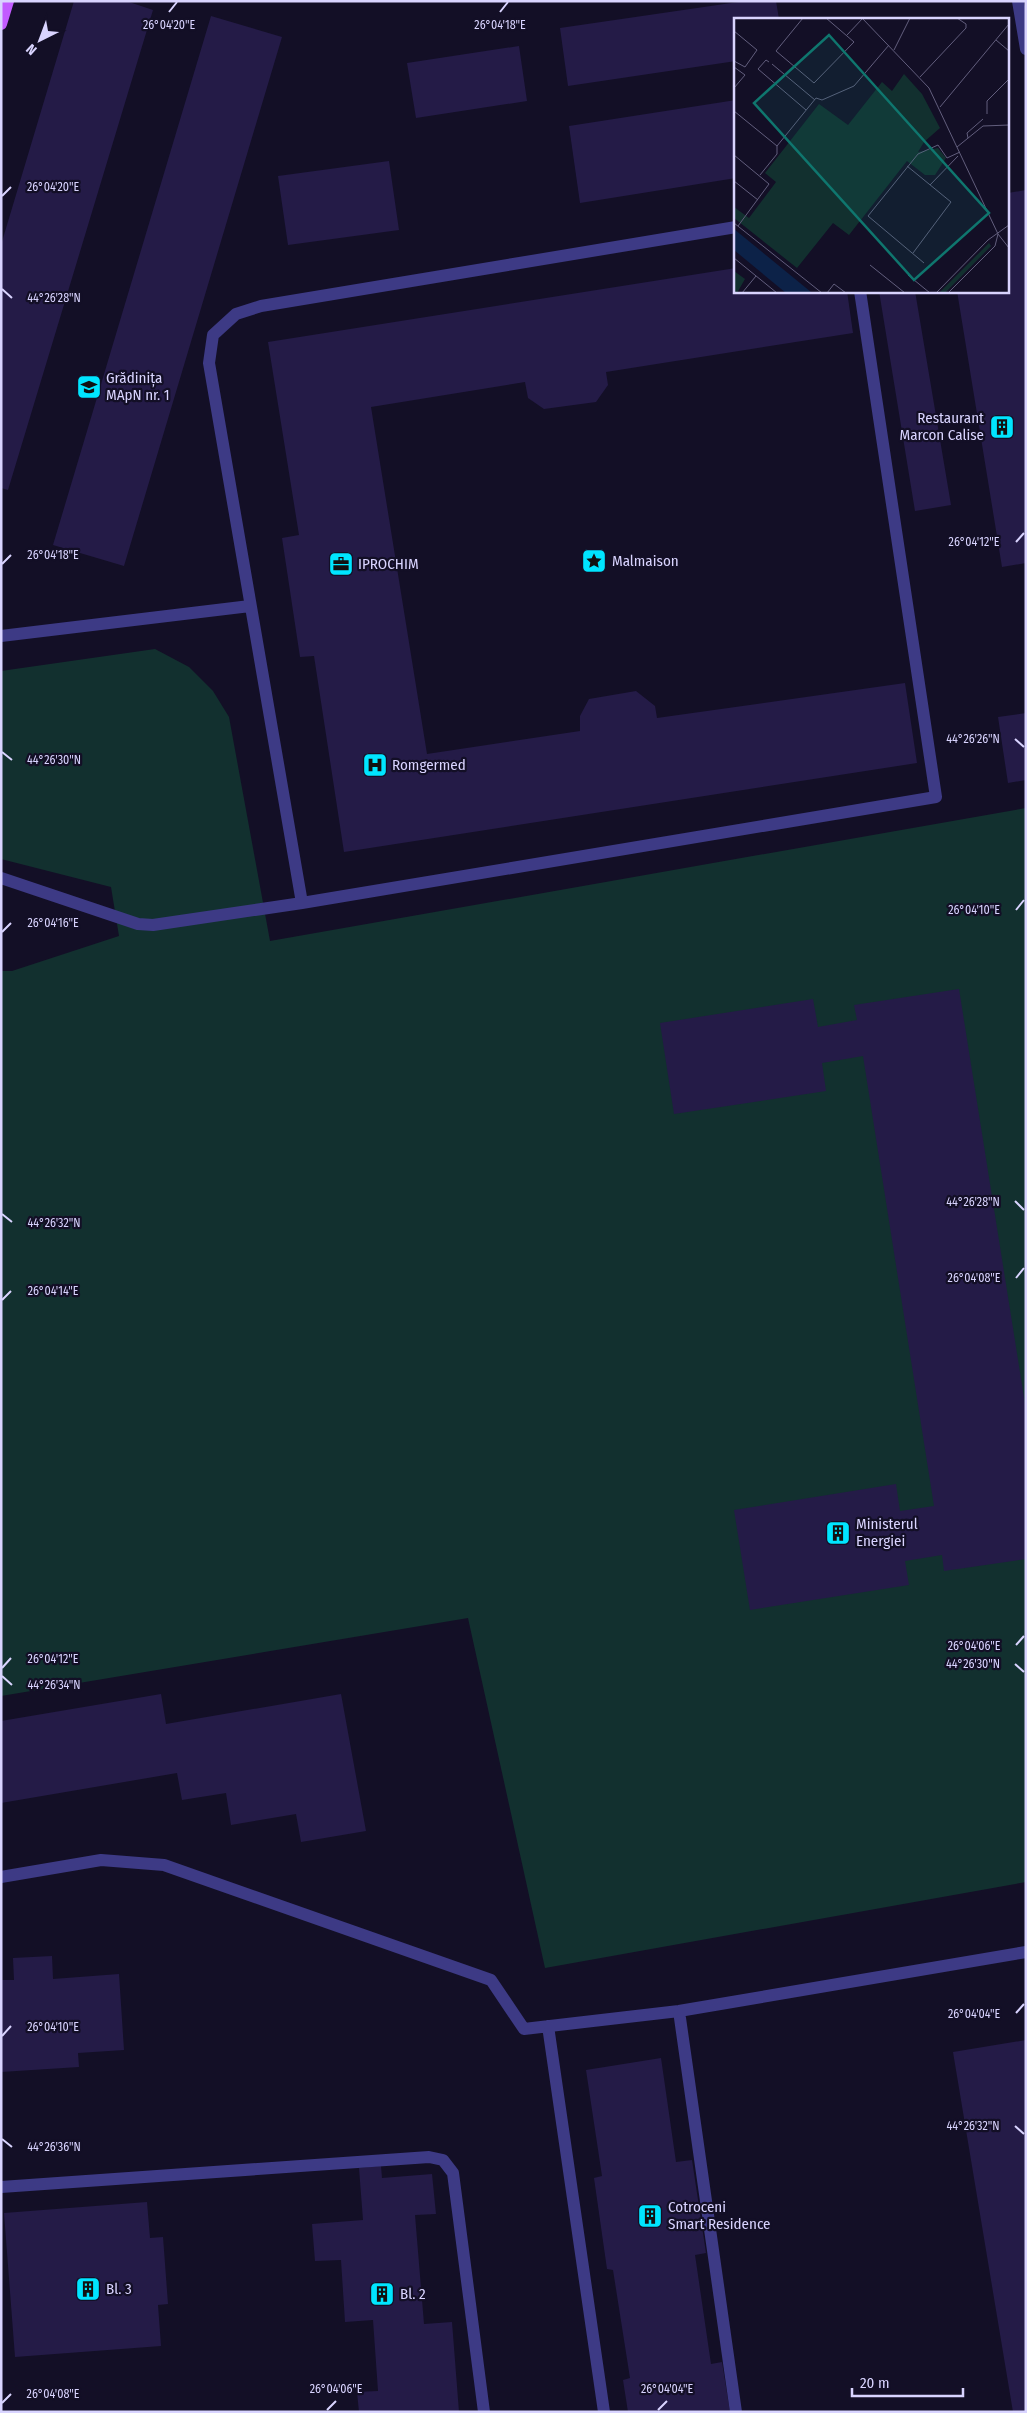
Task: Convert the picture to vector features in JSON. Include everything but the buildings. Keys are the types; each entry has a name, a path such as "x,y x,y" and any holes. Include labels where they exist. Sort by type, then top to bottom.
{"main road":[{"path":"1,24 8,1"}],"lane":[{"path":"1018,1 1026,49"},
{"path":"302,903 209,364 213,335 236,314 261,306 734,227"},
{"path":"1,878 138,924 154,925 302,903 936,797 860,292"},
{"path":"1,636 250,606"},
{"path":"1,1877 101,1860 164,1865 491,1980 524,2029 679,2011 1026,1952"},
{"path":"679,2011 736,2412"},
{"path":"548,2026 604,2412"},
{"path":"1,2186 428,2157 443,2160 453,2173 484,2412"}],"green space":[{"path":"155,649 189,667 213,691 229,717 270,941 1026,808 1026,1882 545,1968 468,1618 1,1696 1,971 12,971 119,936 111,887 1,859 1,671"}],"place":[{"name":"Grădinița MApN nr. 1","path":"89,387"},
{"name":"Restaurant Marcon Calise","path":"1002,427"},
{"name":"Malmaison","path":"594,561"},
{"name":"IPROCHIM","path":"341,564"},
{"name":"Romgermed","path":"375,765"},
{"name":"Ministerul Energiei","path":"838,1533"},
{"name":"Cotroceni Smart Residence","path":"650,2216"},
{"name":"Bl. 3","path":"88,2289"},
{"name":"Bl. 2","path":"382,2294"}]}
